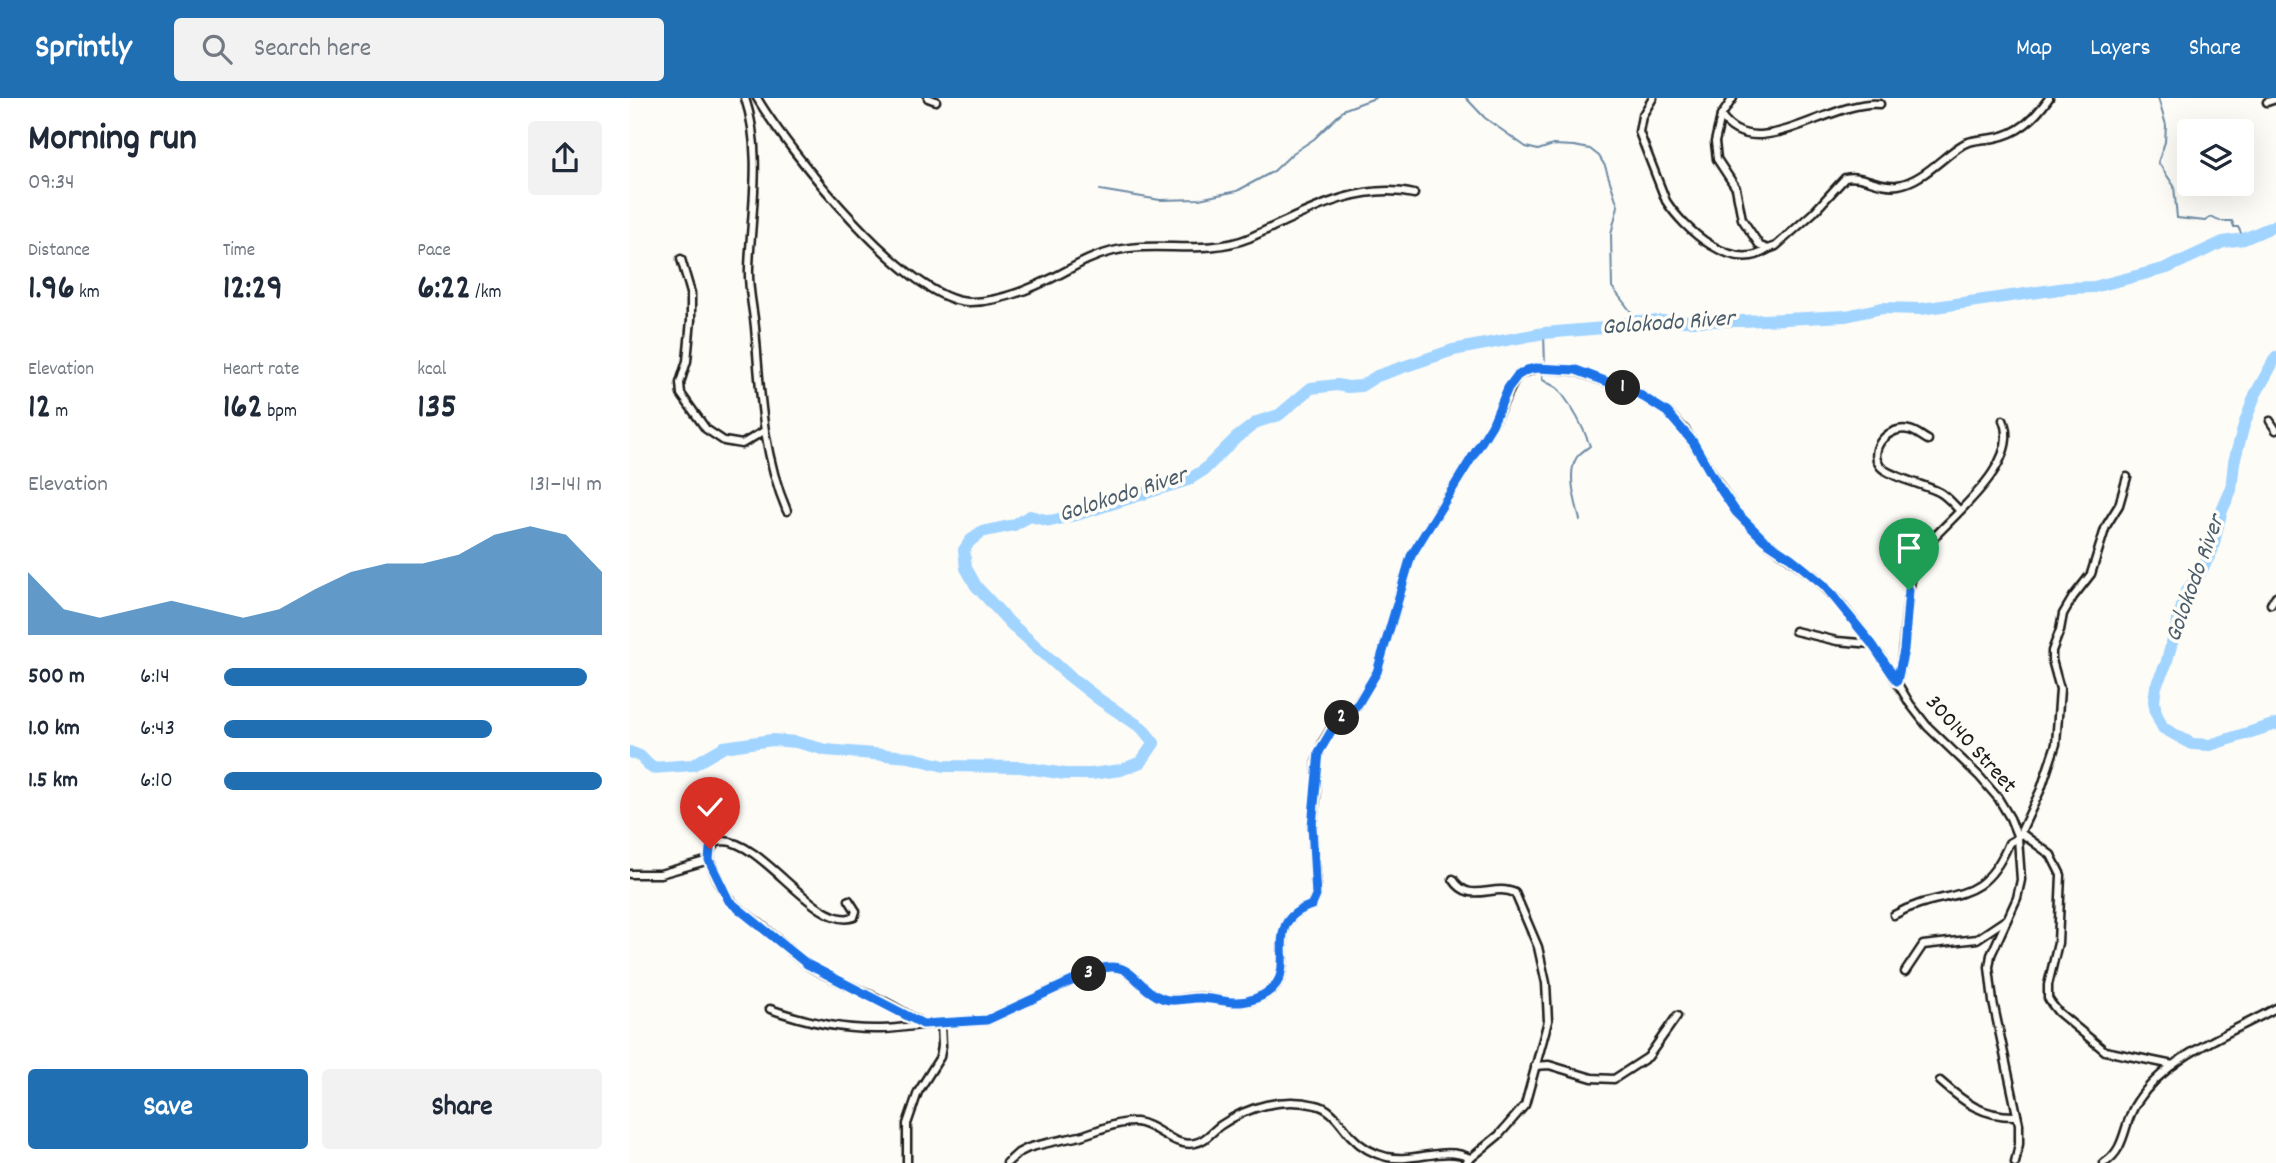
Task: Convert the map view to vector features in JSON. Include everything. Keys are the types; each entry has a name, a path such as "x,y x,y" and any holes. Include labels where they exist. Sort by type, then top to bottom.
{"street":[{"path":"745,98 754,138 754,206 748,278 764,430 775,479 787,511"},
{"path":"757,98 777,130 838,205 916,280 958,301 1001,297 1047,281 1084,260 1128,247 1200,247 1234,243 1327,202 1382,191 1414,194"},
{"path":"1653,98 1642,116 1639,132 1666,201 1676,216 1701,239 1731,254 1749,256 1776,246 1814,212 1845,178 1858,177 1888,185 1905,183 1964,143 1997,138 2022,127 2038,114 2049,98"},
{"path":"1733,98 1721,116 1716,142 1717,159 1736,188 1742,219 1760,246 1768,249"},
{"path":"2267,102 2276,99"},
{"path":"1721,116 1728,124 1738,129 1762,134 1785,128 1840,106 1866,100 1880,104"},
{"path":"681,259 691,293 691,320 687,360 680,383 681,394 706,429 724,441 742,443 764,430"},
{"name":"300140 Street","path":"941,1023 987,1020 1096,970 1113,966 1125,969 1152,993 1168,1000 1198,997 1241,1002 1273,990 1282,975 1283,930 1294,914 1312,905 1316,896 1312,826 1319,752 1336,723 1358,704 1377,672 1411,556 1492,425 1508,388 1517,376 1536,368 1576,370 1637,393 1667,412 1693,442 1736,512 1764,540 1816,578 1872,644 1927,726 1953,749 1998,798 2020,836 2021,880 2010,917 1991,955 1989,967 1993,1002 2020,1133 2015,1163"},
{"path":"1897,681 1904,650 1912,575 1917,561 1924,547 1984,485 1998,466 2007,436 2003,421"},
{"path":"2270,421 2276,430"},
{"path":"1928,440 1911,430 1892,431 1877,445 1877,461 1886,472 1939,492 1959,510"},
{"path":"1894,915 1909,907 1969,892 1991,875 2005,855 2008,843 2020,836 2041,789 2056,744 2060,689 2052,651 2065,609 2091,574 2106,526 2119,505 2127,477"},
{"path":"2271,604 2276,596"},
{"path":"1795,631 1837,641 1872,644"},
{"path":"2020,836 2051,855 2061,875 2058,943 2048,985 2049,998 2058,1012 2105,1051 2173,1065"},
{"path":"849,900 856,911 854,917 838,917 803,897 744,848 723,841 715,843 710,849 709,860 729,901 807,964 923,1024"},
{"path":"630,874 649,876 709,860"},
{"path":"1007,1163 1018,1153 1028,1149 1109,1126 1134,1122 1150,1126 1181,1143 1195,1144 1226,1121 1276,1102 1323,1107 1361,1145 1380,1155 1391,1158 1419,1158 1453,1152 1468,1161 1521,1112 1528,1097 1548,1021 1548,999 1538,947 1523,908 1512,891 1466,891 1453,879"},
{"path":"1905,972 1923,945 1977,939 2010,917"},
{"path":"2104,1163 2119,1149 2136,1103 2173,1065 2209,1041 2276,1008"},
{"path":"770,1009 792,1017 858,1028 880,1029 941,1023 940,1057 918,1092 907,1124 906,1163"},
{"path":"1535,1066 1549,1065 1592,1078 1614,1079 1648,1057 1676,1016"},
{"path":"1940,1081 1965,1101 1990,1115 2017,1116"}],"waterway":[{"path":"1100,190 1160,200 1199,199 1237,191 1274,171 1293,153 1314,139 1345,109 1375,98"},
{"path":"1466,98 1485,118 1526,147 1538,150 1553,145 1574,146 1590,149 1599,156 1618,206 1611,234 1612,287 1638,321"},
{"path":"2158,98 2166,125 2165,142 2158,162 2174,186 2177,218 2205,221 2211,217 2220,221 2232,221 2244,239"},
{"name":"Golokodo River","path":"630,752 640,756 652,768 693,765 724,747 772,740 796,742 826,750 909,757 944,766 1021,767 1065,774 1121,770 1141,762 1154,743 1142,728 1068,675 1010,623 976,586 966,568 964,550 981,532 1014,525 1030,516 1050,521 1076,515 1188,480 1204,470 1236,438 1257,422 1279,415 1311,388 1361,386 1377,376 1453,350 1544,333 1604,328 1638,321 1743,321 1846,316 1882,308 1921,309 2066,288 2094,287 2167,268 2223,242 2244,239 2276,225"},
{"path":"1544,333 1545,366"},
{"name":"Golokodo River","path":"2276,357 2255,395 2244,425 2234,462 2231,490 2221,513 2212,551 2186,592 2166,664 2156,686 2154,701 2163,728 2192,744 2210,745 2276,724"},
{"path":"1543,372 1542,379 1558,389 1569,404 1590,446 1577,457 1572,471 1580,520"}],"route":[{"path":"710,849 709,860 729,901 807,964 923,1024 987,1020 1096,970 1113,966 1125,969 1162,999 1198,997 1232,1003 1267,994 1277,985 1282,975 1283,930 1294,914 1312,905 1316,896 1312,819 1319,752 1336,723 1358,704 1377,672 1411,556 1492,425 1513,380 1520,373 1536,368 1576,370 1637,393 1667,412 1685,430 1736,512 1753,531 1824,585 1872,644 1897,681 1902,666 1909,590"}]}
